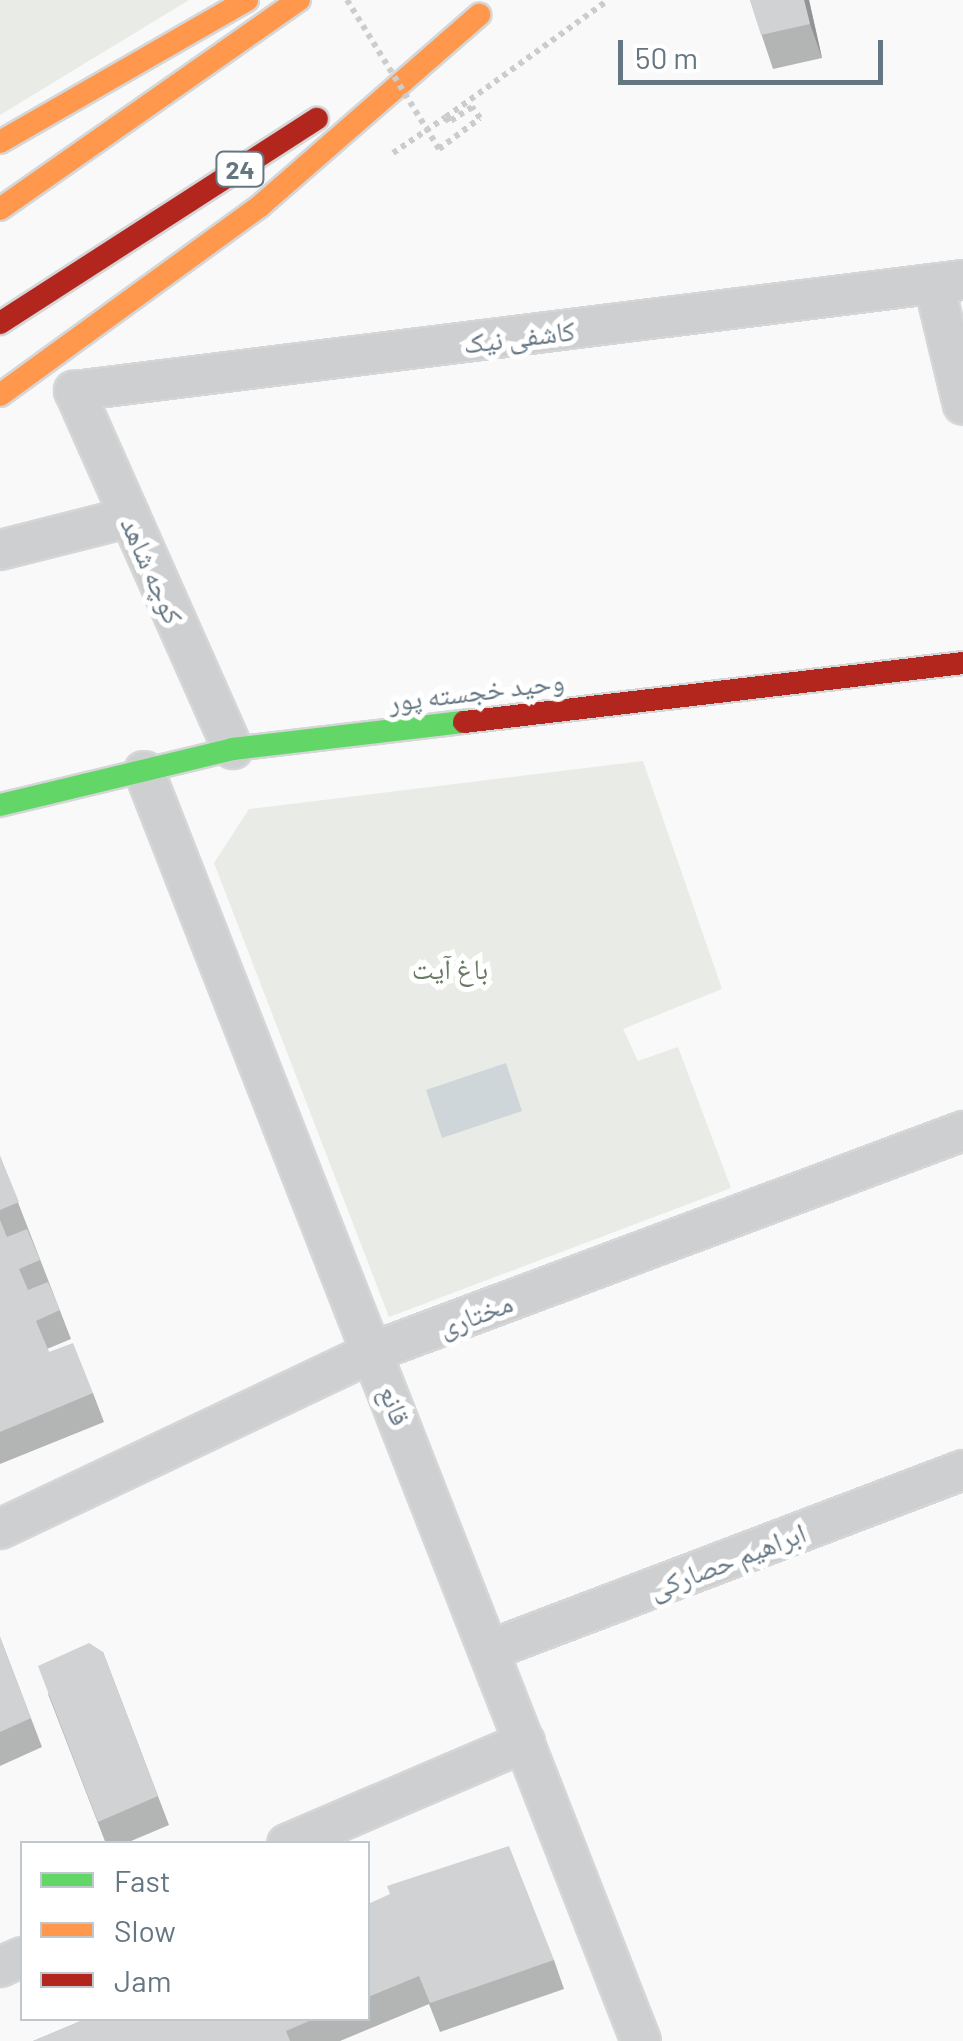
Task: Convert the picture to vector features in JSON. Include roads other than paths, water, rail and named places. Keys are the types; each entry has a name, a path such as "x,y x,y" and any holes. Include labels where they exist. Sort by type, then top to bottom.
{"main road":[{"path":"0,142 248,0"},
{"path":"0,209 299,0"},
{"name":"24","path":"0,323 503,0"},
{"path":"0,395 260,206 480,15"},
{"name":"وحید خجسته پور","path":"0,805 233,749 963,662"}],"street":[{"name":"کاشفی نیک","path":"74,391 948,282"},
{"path":"948,282 963,405"},
{"name":"کوچه شاهد","path":"74,391 233,749"},
{"path":"0,550 130,517"},
{"name":"قانع","path":"144,771 375,1352 641,2041"},
{"name":"مختاری","path":"0,1529 375,1352 963,1131"},
{"name":"ابراهیم حصارکی","path":"490,1650 963,1470"},
{"path":"295,1841 526,1742"}],"park label":[{"name":"باغ آیت","path":"450,968"}]}
